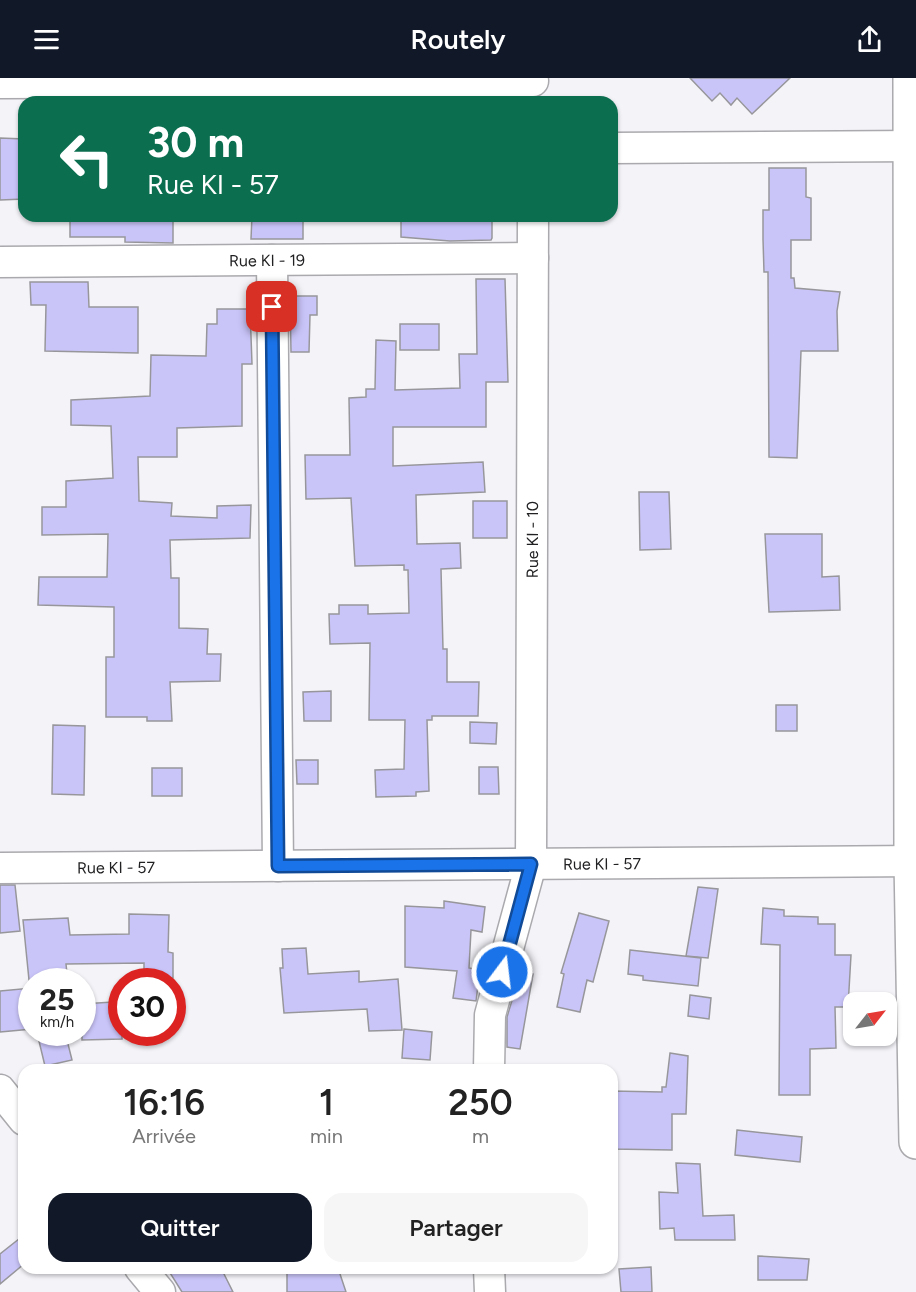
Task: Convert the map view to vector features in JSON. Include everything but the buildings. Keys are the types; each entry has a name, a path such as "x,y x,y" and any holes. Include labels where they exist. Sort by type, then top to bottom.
{"highway":[{"path":"910,78 913,146 916,1142"}],"street":[{"path":"0,83 51,80 533,87"},
{"path":"618,148 913,146"},
{"name":"Rue KI - 10","path":"489,1064 490,1015 531,864 533,222"},
{"name":"Rue KI - 19","path":"0,262 533,258"},
{"path":"272,260 278,866"},
{"name":"Rue KI - 57","path":"0,868 914,861"},
{"path":"0,1090 18,1112"},
{"path":"145,1274 160,1292"},
{"path":"489,1274 490,1292"}],"route":[{"path":"272,307 278,866 531,864 502,972"}]}
